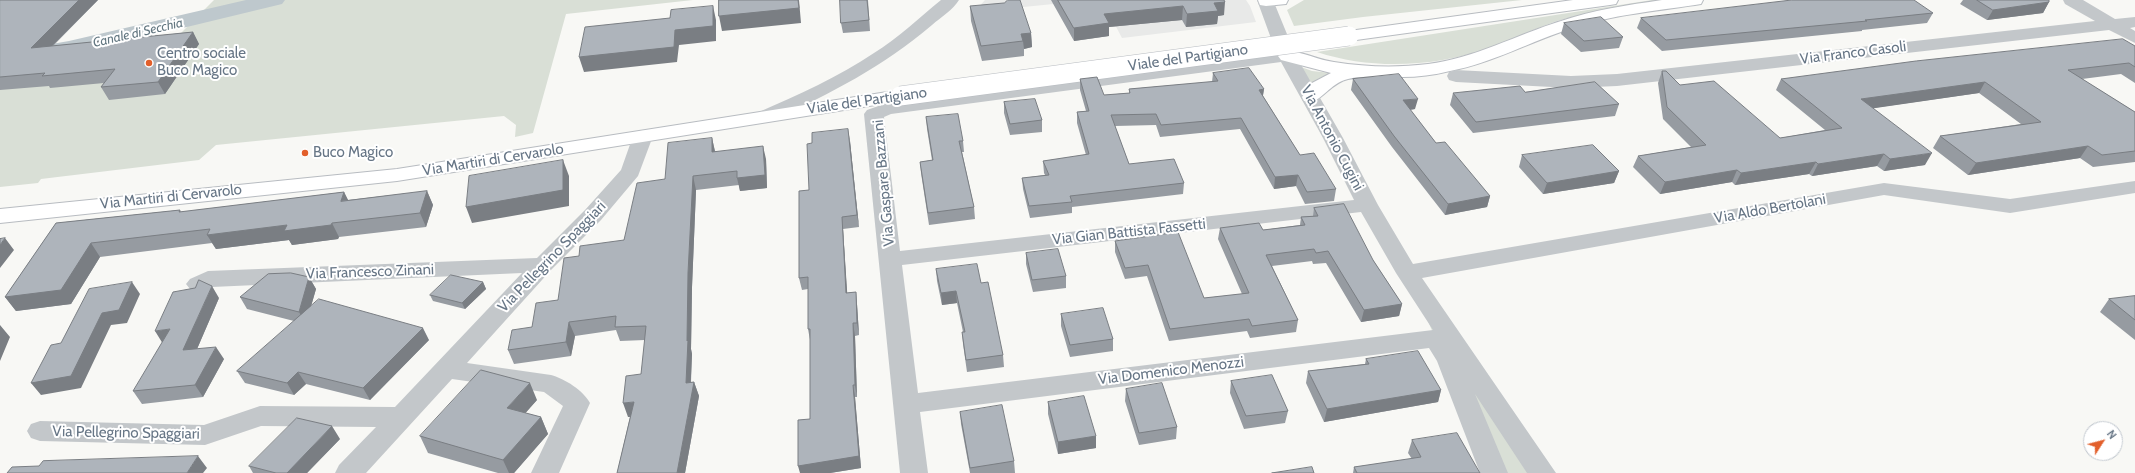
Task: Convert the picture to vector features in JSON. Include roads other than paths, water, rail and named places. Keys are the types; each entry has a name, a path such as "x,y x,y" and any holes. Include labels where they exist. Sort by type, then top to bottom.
{"main road":[{"name":"Viale del Partigiano","path":"766,116 900,96 1610,0"},
{"path":"1287,56 1320,67 1365,71 1403,72 1435,69 1472,60 1548,31 1582,20 1695,0"},
{"path":"1311,97 1321,85 1333,78 1365,71"},
{"name":"Via Martiri di Cervarolo","path":"0,216 397,175 766,116"}],"street":[{"name":"Via Martiri di Cervarolo","path":"766,116 818,93 872,62 918,28 951,0"},
{"name":"Via Antonio Cugini","path":"1270,0 1287,56 1311,97 1367,206 1407,272 1542,473"},
{"path":"2071,0 2135,38"},
{"name":"Via Franco Casoli","path":"1456,76 1571,82 1617,80 2135,22"},
{"name":"Via Gaspare Bazzani","path":"914,473 874,114 887,109 1287,56"},
{"path":"1551,69 1571,82"},
{"name":"Via Pellegrino Spaggiari","path":"349,473 542,265 593,215 631,172 643,136"},
{"name":"Via Aldo Bertolani","path":"1407,272 1884,189 2010,206 2135,187"},
{"name":"Via Gian Battista Fassetti","path":"891,259 1367,206"},
{"name":"Via Francesco Zinani","path":"198,284 208,279 542,265"},
{"name":"Via Antonio Cugini","path":"1407,272 1436,338 1449,360 1494,473"},
{"name":"Via Domenico Menozzi","path":"907,404 1436,338"},
{"path":"447,369 551,384 577,403 545,473"},
{"name":"Via Pellegrino Spaggiari","path":"40,430 205,435 260,416 402,417"}],"waterway":[{"name":"Canale di Secchia","path":"0,60 69,48 275,0"}],"place":[{"name":"Centro sociale Buco Magico","path":"149,63"},
{"name":"Buco Magico","path":"305,153"}]}
